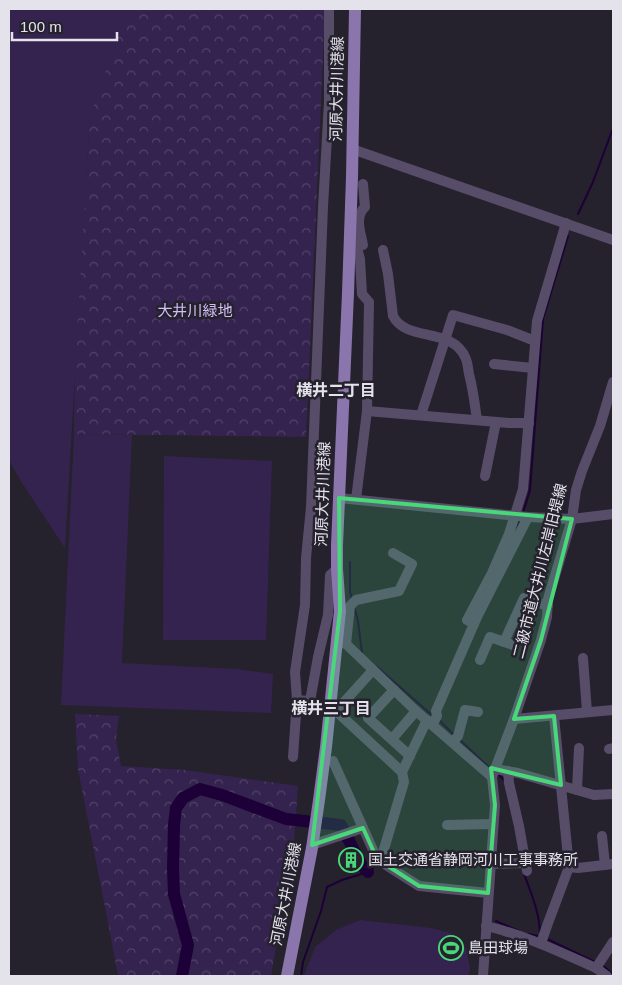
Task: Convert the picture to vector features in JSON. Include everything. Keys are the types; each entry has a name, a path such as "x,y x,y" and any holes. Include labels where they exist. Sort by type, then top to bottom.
{"main road":[{"name":"河原大井川港線","path":"287,976 312,845 341,643 337,569 350,220 355,9"}],"street":[{"path":"293,757 297,700 295,672 305,605 306,558 311,507 329,102 329,9"},
{"path":"352,149 613,240"},
{"path":"356,499 367,411 368,274 358,220 365,207 363,184"},
{"path":"350,220 360,259 362,294 369,302"},
{"path":"503,558 524,489 537,321 566,223"},
{"path":"383,250 393,316 396,322 409,329 453,342 461,350 466,360 477,420"},
{"path":"421,415 453,314 507,330 535,341"},
{"path":"494,364 534,368"},
{"name":"二級市道大井川左岸旧堤線","path":"482,976 495,805 493,773 541,640 547,617 548,600 572,518 576,490 600,426 613,382"},
{"path":"367,411 529,423"},
{"path":"486,476 496,422"},
{"path":"339,498 528,517 572,518 613,514"},
{"path":"402,772 430,722 437,716 436,711 470,622 492,573 528,517"},
{"path":"393,553 412,564 399,591 356,600 350,606 341,643 452,742 493,773 508,771 594,795 613,794"},
{"path":"297,700 310,700 328,615 330,575 337,569"},
{"path":"480,660 490,637 508,644 524,598 548,606"},
{"path":"583,658 587,712"},
{"path":"373,670 336,711 402,772 404,782 381,859"},
{"path":"394,690 368,718 410,756"},
{"path":"452,742 458,736 465,710 478,712"},
{"path":"514,719 613,710"},
{"path":"392,739 416,711"},
{"path":"541,943 569,867 554,716"},
{"path":"577,790 579,748"},
{"path":"333,761 377,859 381,859 386,865 419,886 488,893"},
{"path":"490,864 526,867 508,771"},
{"path":"447,825 493,824"},
{"path":"312,845 364,828"},
{"path":"569,867 578,868 609,864 602,836"},
{"path":"486,926 541,943 596,968 607,976"},
{"path":"596,968 613,942"}],"highlighted area":[{"path":"339,498 572,519 541,640 514,719 554,716 561,785 491,768 495,805 488,893 419,886 377,859 363,828 312,845 340,611"}],"green space":[{"path":"9,9 132,9 90,116 65,548 9,460"},
{"name":"大井川緑地","path":"127,9 325,9 306,437 74,434 75,366 90,116"},
{"path":"74,434 132,435 122,663 237,669 273,674 271,713 61,705"},
{"path":"164,456 272,461 266,640 163,640"},
{"path":"75,714 119,716 116,740 121,766 184,770 298,786 294,843 271,976 118,976 78,769"},
{"path":"360,920 431,928 451,933 466,948 470,969 468,976 304,976 315,947 336,930"}],"waterway":[{"path":"578,214 593,182 613,128"},
{"path":"523,513 530,490 543,319 568,236"},
{"path":"516,529 520,520"},
{"path":"350,562 350,592 352,599"},
{"path":"354,606 362,653"},
{"path":"376,666 433,716"},
{"path":"439,720 453,734"},
{"path":"459,739 492,770"},
{"path":"498,774 505,781"},
{"path":"182,976 188,945 174,894 173,869 176,808 183,798 200,789 222,795 286,819 341,825 361,864 368,872"},
{"path":"301,976 303,962 321,911 327,887 368,872 380,862"},
{"path":"524,874 536,909 540,932"},
{"path":"496,921 519,931"},
{"path":"528,934 538,936"},
{"path":"545,938 595,962"},
{"path":"602,965 613,974"}],"place":[{"name":"国土交通省静岡河川工事事務所","path":"351,860"},
{"name":"島田球場","path":"451,948"}],"district":[{"name":"横井二丁目","path":"336,390"},
{"name":"横井三丁目","path":"331,708"}]}
